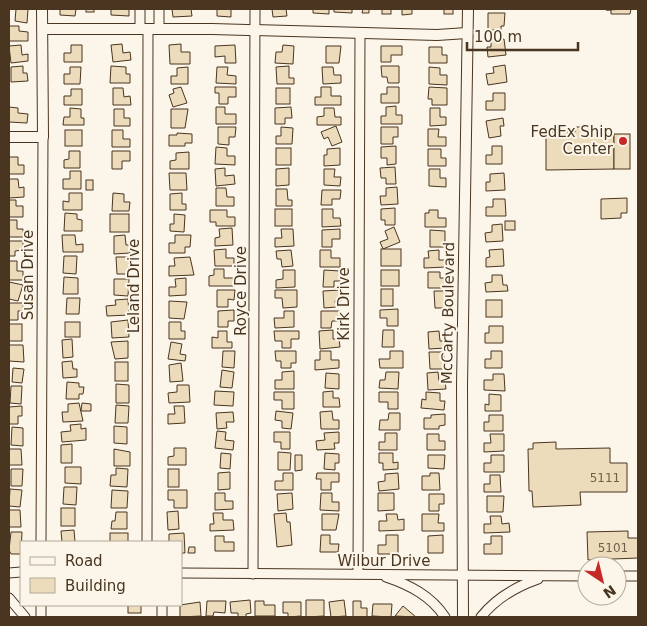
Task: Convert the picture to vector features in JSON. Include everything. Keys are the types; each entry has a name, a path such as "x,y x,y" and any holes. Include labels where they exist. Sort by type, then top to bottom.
{"main road":[{"name":"Susan Drive","path":"42,9 44,29 43,137"},
{"name":"McCarty Boulevard","path":"463,617 462,386 468,9"},
{"path":"44,29 467,33"},
{"path":"9,137 43,137"}],"street":[{"name":"Leland Drive","path":"140,9 144,29 147,541"},
{"path":"159,9 159,29"},
{"name":"Royce Drive","path":"253,574 255,9"},
{"name":"Kirk Drive","path":"358,574 360,33"},
{"name":"Susan Drive","path":"41,541 43,137"},
{"name":"Wilbur Drive","path":"182,573 577,576"},
{"path":"378,575 416,590 430,599 445,617"},
{"path":"481,617 501,597 514,589 550,576"},
{"path":"9,598 25,617"}],"building":[{"path":"16,9 28,9 27,23 15,21"},
{"path":"60,9 76,9 75,16 60,15"},
{"path":"86,9 94,9 94,12 86,12"},
{"path":"111,9 129,9 129,16 111,15"},
{"path":"172,9 191,9 192,16 173,17"},
{"path":"217,9 231,9 231,17 217,16"},
{"path":"272,9 286,9 287,16 273,17"},
{"path":"313,9 329,9 329,14 313,13"},
{"path":"334,9 352,9 352,13 334,12"},
{"path":"363,9 369,9 369,13 362,13"},
{"path":"382,9 391,9 391,14 382,14"},
{"path":"402,9 412,9 412,14 402,15"},
{"path":"444,9 453,9 453,14 444,14"},
{"path":"631,9 630,14 611,14 611,10 606,10"},
{"path":"488,13 505,13 504,26 501,26 501,30 488,30"},
{"path":"9,26 19,26 19,31 28,32 28,41 9,41"},
{"path":"504,39 506,55 488,57 487,47 491,47 491,40"},
{"path":"122,44 123,53 130,52 131,60 113,62 111,45"},
{"path":"181,44 181,52 190,52 190,64 170,64 169,45"},
{"path":"21,45 22,55 28,54 28,61 11,63 9,46"},
{"path":"71,45 82,45 82,62 64,62 64,53 71,53"},
{"path":"235,45 236,63 225,63 225,56 215,57 215,46"},
{"path":"283,45 294,46 293,64 275,63 276,52 282,52"},
{"path":"326,46 341,46 339,63 326,63"},
{"path":"381,46 402,46 402,55 391,55 391,62 381,62"},
{"path":"429,47 442,47 442,55 447,55 447,63 429,63"},
{"path":"505,65 507,82 488,85 486,74 494,73 493,67"},
{"path":"23,66 23,73 27,73 28,81 11,82 11,67"},
{"path":"111,66 126,67 126,74 130,74 130,83 110,83"},
{"path":"289,66 289,78 294,78 294,84 277,84 276,67"},
{"path":"381,66 399,66 399,83 388,83 387,77 382,77"},
{"path":"70,67 81,67 80,84 64,84 64,74 70,74"},
{"path":"188,67 188,84 171,84 171,76 177,76 177,68"},
{"path":"217,67 228,67 227,75 236,76 236,84 216,83"},
{"path":"322,67 333,67 334,75 341,75 341,83 323,84"},
{"path":"429,67 440,68 440,75 447,75 447,85 429,84"},
{"path":"181,87 187,103 173,107 169,95 174,93 173,89"},
{"path":"215,87 236,87 236,97 228,97 228,104 219,104 219,93 215,93"},
{"path":"321,87 331,87 331,96 341,96 341,105 315,105 315,97 321,97"},
{"path":"387,87 399,87 399,103 381,103 381,94 387,94"},
{"path":"429,87 447,88 447,105 432,105 432,99 428,99"},
{"path":"113,88 123,88 124,97 130,96 131,105 113,105"},
{"path":"276,88 290,88 290,104 276,104"},
{"path":"71,89 82,89 82,105 64,105 64,96 71,96"},
{"path":"493,93 505,93 505,110 486,110 486,101 493,101"},
{"path":"396,106 396,115 402,115 402,124 381,124 381,116 386,116 386,107"},
{"path":"9,107 18,108 18,113 28,114 27,123 9,122"},
{"path":"216,107 225,107 225,114 236,114 236,124 216,124"},
{"path":"291,107 292,118 285,118 285,124 275,124 275,108"},
{"path":"70,108 81,109 81,118 84,118 84,125 63,125 64,117 70,117"},
{"path":"324,108 334,108 335,117 341,117 341,125 317,125 317,117 324,116"},
{"path":"430,108 440,108 440,117 446,117 446,125 430,126"},
{"path":"114,109 124,109 124,118 130,118 130,126 114,126"},
{"path":"171,109 188,109 185,128 171,128"},
{"path":"503,118 504,126 500,126 501,136 489,138 486,121"},
{"path":"336,126 342,142 332,146 328,137 324,139 321,132"},
{"path":"218,127 236,127 235,137 229,137 229,145 218,144"},
{"path":"281,127 293,128 292,144 276,144 276,136 281,136"},
{"path":"381,127 398,127 398,137 393,137 393,144 381,144"},
{"path":"575,127 589,127 589,135 614,134 614,169 546,170 546,132 575,132"},
{"path":"428,129 439,129 438,137 446,137 446,146 428,146"},
{"path":"65,130 82,130 82,146 65,146"},
{"path":"112,130 123,130 123,139 130,139 130,147 112,147"},
{"path":"177,133 192,134 192,143 185,143 185,146 169,146 169,135 177,135"},
{"path":"614,134 630,134 630,169 614,169"},
{"path":"396,146 396,164 387,165 387,158 381,158 381,147"},
{"path":"492,146 502,146 502,164 486,164 486,155 492,155"},
{"path":"216,147 227,148 227,156 235,156 235,165 215,164"},
{"path":"276,148 291,148 291,165 276,165"},
{"path":"340,148 340,165 324,166 324,155 327,155 327,149"},
{"path":"428,149 441,149 441,158 446,158 446,166 428,166"},
{"path":"69,151 80,151 80,168 64,168 64,160 69,159"},
{"path":"112,151 130,151 130,161 122,161 122,169 112,169"},
{"path":"189,152 189,169 170,169 170,161 176,160 176,153"},
{"path":"9,157 18,157 18,165 24,165 24,174 9,174"},
{"path":"395,167 396,184 386,184 386,178 381,178 380,168"},
{"path":"225,168 225,176 234,175 235,184 216,186 215,169"},
{"path":"289,168 289,185 276,186 276,169"},
{"path":"324,169 335,169 334,177 341,177 340,186 324,185"},
{"path":"429,169 440,169 440,178 446,178 446,187 429,186"},
{"path":"70,171 81,171 81,189 63,189 63,179 70,179"},
{"path":"169,173 186,173 187,190 170,190"},
{"path":"504,173 505,190 486,191 486,182 490,182 490,174"},
{"path":"9,179 18,179 19,188 24,187 24,197 9,198"},
{"path":"86,180 93,180 93,190 86,190"},
{"path":"397,187 398,204 381,205 380,196 386,196 386,188"},
{"path":"216,188 226,188 227,197 234,197 234,206 216,206"},
{"path":"276,189 287,189 288,200 292,200 292,206 276,206"},
{"path":"322,190 341,190 340,199 332,199 332,205 321,205"},
{"path":"69,193 82,193 82,210 63,210 63,201 69,202"},
{"path":"113,193 124,194 124,202 130,202 129,211 112,211"},
{"path":"182,193 182,204 186,204 186,210 170,210 170,194"},
{"path":"627,198 627,213 621,213 621,218 601,219 601,199"},
{"path":"493,199 505,199 506,216 486,216 486,207 493,207"},
{"path":"9,200 16,200 16,206 23,206 23,217 9,217"},
{"path":"395,208 395,225 385,225 385,220 381,220 381,209"},
{"path":"275,209 292,209 292,226 275,226"},
{"path":"322,209 333,209 333,218 340,218 341,226 322,227"},
{"path":"210,210 227,210 227,217 235,217 235,226 216,226 216,222 210,222"},
{"path":"429,210 438,210 438,218 446,218 446,227 425,227 425,213 429,213"},
{"path":"65,213 77,214 77,219 82,220 82,231 64,231"},
{"path":"110,214 129,214 129,232 110,232"},
{"path":"174,214 185,215 184,232 170,231 170,224 174,224"},
{"path":"9,220 17,220 17,229 23,229 23,237 9,237"},
{"path":"505,221 515,221 515,230 505,230"},
{"path":"502,224 503,241 486,242 485,233 492,232 492,225"},
{"path":"394,227 400,242 383,249 380,242 388,239 385,231"},
{"path":"232,228 233,245 215,246 215,238 220,237 219,229"},
{"path":"281,229 293,229 294,246 275,247 275,238 282,238"},
{"path":"340,229 340,239 332,239 332,247 322,247 322,230"},
{"path":"430,230 445,231 445,247 430,247"},
{"path":"62,235 75,235 76,245 83,244 83,252 63,252"},
{"path":"125,235 126,245 130,245 130,253 114,254 114,236"},
{"path":"175,235 191,235 190,247 185,247 185,253 169,253 169,243 175,243"},
{"path":"9,241 23,241 23,250 15,251 15,256 9,256"},
{"path":"226,249 226,258 234,258 234,266 215,266 214,250"},
{"path":"381,249 401,249 401,266 381,266"},
{"path":"503,249 504,266 486,267 486,258 490,257 489,250"},
{"path":"291,250 293,266 282,267 281,259 277,259 276,251"},
{"path":"320,250 331,250 331,258 340,258 340,267 320,267"},
{"path":"439,250 439,260 446,260 446,267 424,268 424,258 429,258 428,251"},
{"path":"64,256 77,256 76,274 63,273"},
{"path":"116,257 129,257 129,274 117,274"},
{"path":"190,257 194,275 169,276 169,266 175,266 174,258"},
{"path":"9,261 17,261 17,271 23,271 23,280 9,280"},
{"path":"214,269 224,269 224,278 233,278 233,286 209,286 209,276 214,275"},
{"path":"283,270 295,270 295,287 276,288 276,280 283,279"},
{"path":"324,270 340,271 340,281 334,281 334,287 323,287"},
{"path":"381,270 399,270 399,286 381,286"},
{"path":"428,272 440,272 440,278 446,278 446,288 428,288"},
{"path":"492,275 502,275 503,285 507,285 508,291 486,292 485,283 492,282"},
{"path":"64,277 78,278 78,294 63,294"},
{"path":"186,278 186,295 169,296 169,287 176,287 175,279"},
{"path":"114,279 129,279 128,296 114,295"},
{"path":"9,282 23,285 18,301 9,299"},
{"path":"381,289 393,289 393,306 381,306"},
{"path":"217,290 235,290 234,300 228,299 228,307 217,307"},
{"path":"275,290 297,290 297,307 283,308 282,298 275,298"},
{"path":"340,290 341,301 335,301 336,307 324,308 323,291"},
{"path":"434,291 446,291 446,308 435,308"},
{"path":"67,298 80,298 79,314 66,314"},
{"path":"128,299 129,315 107,316 106,306 116,305 115,300"},
{"path":"486,300 502,300 502,317 486,317"},
{"path":"169,301 187,302 184,319 169,318"},
{"path":"9,303 23,303 23,311 18,311 18,320 9,320"},
{"path":"398,309 398,326 387,326 387,318 380,318 380,310"},
{"path":"234,310 234,321 228,321 228,327 218,327 218,311"},
{"path":"284,311 294,311 294,327 275,328 274,318 284,318"},
{"path":"321,311 340,311 340,321 332,321 331,328 321,328"},
{"path":"128,320 129,337 112,338 111,322"},
{"path":"65,322 80,322 80,337 65,337"},
{"path":"169,322 181,322 181,331 185,331 185,339 169,339"},
{"path":"9,324 22,324 22,341 9,341"},
{"path":"489,326 503,326 503,343 485,343 485,333 489,333"},
{"path":"333,330 333,339 339,339 340,347 320,349 319,331"},
{"path":"383,330 394,330 394,347 382,347"},
{"path":"218,331 227,331 227,342 232,342 232,348 212,348 212,337 218,338"},
{"path":"274,331 299,331 299,339 291,339 291,348 282,348 282,341 275,341"},
{"path":"439,331 440,341 445,341 445,348 429,349 428,332"},
{"path":"72,339 73,357 63,358 62,340"},
{"path":"128,341 128,358 115,359 111,342"},
{"path":"171,342 182,344 180,354 186,355 185,361 168,359"},
{"path":"9,345 23,345 24,362 9,361"},
{"path":"223,351 235,351 234,368 222,367"},
{"path":"275,351 296,351 296,363 291,363 291,368 281,368 281,361 276,361"},
{"path":"320,351 331,351 331,360 339,360 339,368 315,370 315,360 320,360"},
{"path":"390,351 403,351 403,368 380,368 379,359 390,359"},
{"path":"491,351 502,351 502,368 485,368 485,359 491,359"},
{"path":"429,352 444,352 444,369 430,369"},
{"path":"72,361 73,369 77,369 77,377 63,378 62,362"},
{"path":"115,362 128,362 128,381 115,381"},
{"path":"181,363 183,381 170,382 169,365"},
{"path":"13,368 24,369 22,383 12,382"},
{"path":"222,370 234,372 232,388 220,387"},
{"path":"294,371 294,389 275,389 275,380 282,380 282,372"},
{"path":"386,372 399,372 398,389 379,388 380,380 385,380"},
{"path":"438,372 439,381 445,381 446,389 428,390 427,373"},
{"path":"326,373 339,374 339,389 325,388"},
{"path":"493,374 504,374 505,391 484,390 484,380 493,380"},
{"path":"67,382 79,383 79,387 84,387 83,394 79,394 79,399 66,399"},
{"path":"116,384 129,385 129,403 116,403"},
{"path":"177,385 189,385 190,402 169,403 168,393 177,392"},
{"path":"11,386 22,386 21,404 10,403"},
{"path":"215,391 234,392 233,406 214,405"},
{"path":"333,391 333,398 339,398 340,407 323,407 323,392"},
{"path":"274,392 294,392 294,409 282,409 282,400 274,400"},
{"path":"379,392 398,392 398,409 388,409 388,402 379,402"},
{"path":"426,392 440,393 440,401 445,401 444,410 421,408 422,399 426,400"},
{"path":"489,394 501,395 501,411 485,411 485,404 489,405"},
{"path":"79,403 83,421 63,422 62,412 68,412 68,404"},
{"path":"82,403 91,404 91,411 81,411"},
{"path":"116,405 129,406 128,423 115,423"},
{"path":"22,406 22,416 18,416 18,424 9,424 9,407"},
{"path":"174,406 184,406 185,423 168,424 168,414 175,414"},
{"path":"276,411 293,413 291,429 282,428 282,421 275,420"},
{"path":"332,411 333,420 339,420 339,429 321,429 320,412"},
{"path":"233,412 234,422 226,422 227,428 217,429 216,413"},
{"path":"389,413 400,413 400,430 379,430 380,420 388,420"},
{"path":"445,414 445,425 439,426 439,429 424,429 424,418 431,418 431,415"},
{"path":"489,415 503,415 503,431 484,431 484,422 489,422"},
{"path":"81,424 81,429 86,428 86,440 62,442 61,432 71,431 70,425"},
{"path":"114,426 127,427 127,444 114,443"},
{"path":"12,427 23,428 23,446 11,445"},
{"path":"217,431 226,432 225,440 234,441 233,450 215,448"},
{"path":"274,432 290,432 290,449 281,449 281,442 274,442"},
{"path":"339,432 339,443 334,443 335,449 317,450 316,441 325,440 324,433"},
{"path":"385,433 397,433 397,450 379,450 379,442 385,442"},
{"path":"427,434 439,434 439,441 445,441 445,450 427,450"},
{"path":"490,434 504,434 504,451 484,452 484,443 491,443"},
{"path":"556,442 556,449 610,448 610,463 627,463 627,492 580,492 581,505 533,507 532,491 529,491 528,449 533,449 533,443"},
{"path":"72,444 72,463 61,463 61,445"},
{"path":"174,448 186,448 186,465 168,465 168,457 174,456"},
{"path":"9,449 21,449 22,465 9,465"},
{"path":"114,449 130,452 130,466 114,466"},
{"path":"278,452 291,453 290,470 278,470"},
{"path":"221,453 231,454 230,469 220,468"},
{"path":"325,453 339,454 339,463 335,463 335,470 324,469"},
{"path":"379,453 393,453 393,463 398,462 398,469 383,470 383,463 379,463"},
{"path":"295,455 302,455 302,470 295,471"},
{"path":"428,455 445,455 444,469 428,468"},
{"path":"491,455 504,455 504,472 484,472 484,463 491,463"},
{"path":"65,467 81,467 81,484 65,483"},
{"path":"116,468 128,469 127,487 110,486 111,475 116,475"},
{"path":"11,469 23,469 22,486 11,486"},
{"path":"168,469 179,469 179,487 168,487"},
{"path":"230,472 230,489 218,490 218,473"},
{"path":"283,473 293,473 293,490 275,490 275,481 283,481"},
{"path":"317,473 339,473 339,482 331,482 331,490 321,490 321,479 316,479"},
{"path":"398,473 399,489 379,491 378,482 385,481 385,474"},
{"path":"430,473 439,473 440,490 422,490 422,476 430,476"},
{"path":"490,475 500,475 501,492 484,492 484,484 490,484"},
{"path":"64,487 77,487 76,505 63,504"},
{"path":"10,489 22,490 20,507 9,506"},
{"path":"112,490 128,491 127,508 111,508"},
{"path":"168,490 187,490 187,508 174,508 174,500 168,500"},
{"path":"215,493 225,493 225,501 233,501 233,509 215,510"},
{"path":"292,493 293,509 278,511 277,494"},
{"path":"321,493 332,493 332,502 339,502 339,511 320,510"},
{"path":"378,493 394,493 394,510 378,511"},
{"path":"429,494 444,494 444,504 439,504 439,511 429,511"},
{"path":"487,496 504,496 503,512 487,512"},
{"path":"61,508 75,508 75,526 61,526"},
{"path":"9,510 20,510 21,527 9,527"},
{"path":"178,511 179,529 168,530 167,512"},
{"path":"116,512 127,512 127,529 111,529 112,521 115,521"},
{"path":"213,513 223,513 223,520 233,520 234,530 210,531 210,524 214,524"},
{"path":"286,513 287,522 290,522 292,545 277,547 274,514"},
{"path":"322,514 339,514 336,530 322,530"},
{"path":"386,514 397,514 398,520 404,519 404,530 379,531 379,521 387,521"},
{"path":"422,514 439,514 438,523 444,523 444,531 422,531"},
{"path":"490,516 501,516 502,524 509,523 510,532 484,533 484,524 491,524"},
{"path":"74,530 75,541 62,541 61,531"},
{"path":"628,531 628,538 638,538 638,558 627,558 627,556 588,556 587,532"},
{"path":"11,532 22,532 20,554 11,554 9,550"},
{"path":"110,533 128,533 128,541 110,541"},
{"path":"184,533 185,553 182,553 182,541 169,541 169,534"},
{"path":"321,535 330,535 330,544 339,544 338,552 320,552"},
{"path":"386,535 398,535 398,554 378,554 378,545 386,545"},
{"path":"443,535 443,553 428,553 428,536"},
{"path":"215,536 224,536 224,542 234,542 234,551 215,551"},
{"path":"491,536 502,536 502,554 484,554 484,544 491,544"},
{"path":"189,547 195,547 195,553 188,553"},
{"path":"250,600 251,613 246,614 246,617 238,617 238,613 231,613 230,602"},
{"path":"306,600 324,600 324,616 306,617"},
{"path":"344,600 346,616 331,617 329,602"},
{"path":"207,601 226,601 225,613 214,612 213,616 206,616"},
{"path":"255,601 264,601 264,605 275,605 275,616 255,616"},
{"path":"353,601 361,601 361,608 367,608 367,617 353,617"},
{"path":"200,602 201,616 180,617 180,606"},
{"path":"283,602 301,602 301,616 288,617 288,613 283,613"},
{"path":"373,604 392,604 391,617 372,616"},
{"path":"128,606 141,606 141,613 128,613"},
{"path":"403,606 416,617 395,616"}],"place":[{"name":"FedEx Ship Center","path":"623,141"}]}
